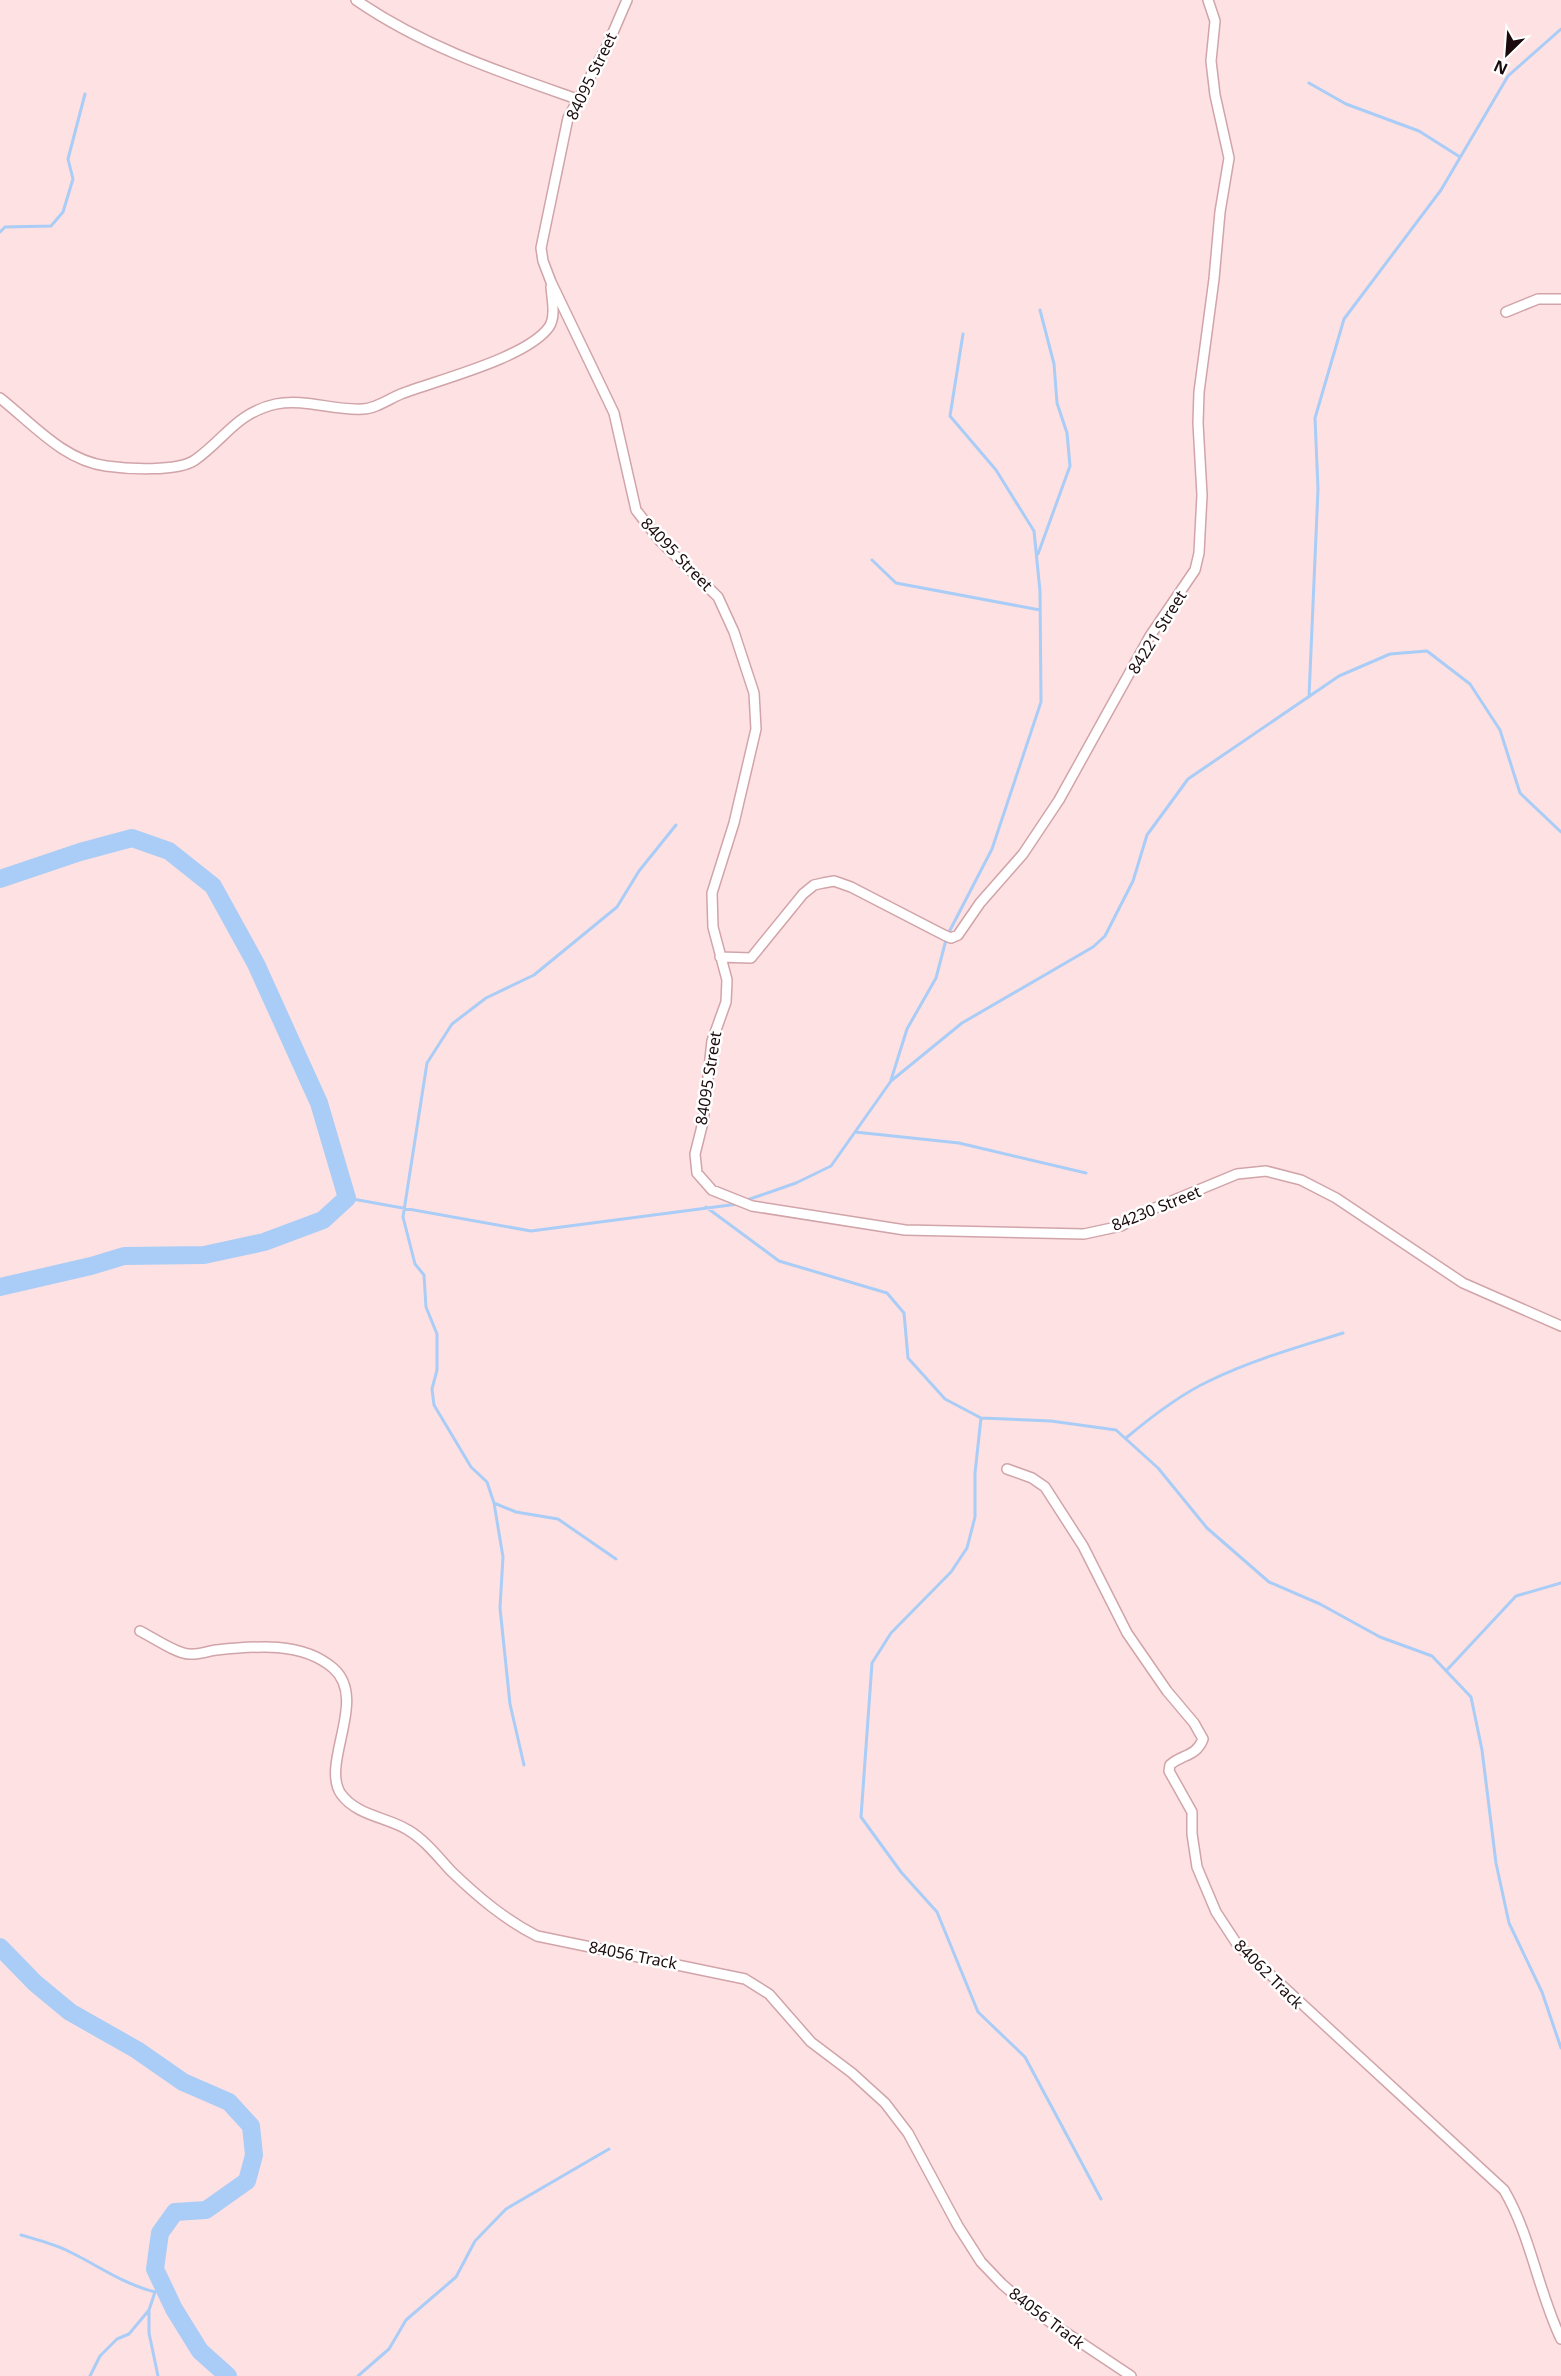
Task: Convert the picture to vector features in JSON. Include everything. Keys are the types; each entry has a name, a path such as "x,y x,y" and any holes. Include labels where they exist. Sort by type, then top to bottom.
{"street":[{"path":"356,0 404,31 442,49 577,99"},
{"name":"84095 Street","path":"627,0 608,44 568,118 541,248 551,282 614,413 636,510 660,541 718,597 734,632 754,693 756,729 734,823 712,893 711,909 727,980 726,1002 712,1041 703,1122 695,1154 697,1173 712,1190"},
{"name":"84221 Street","path":"720,957 751,958 803,894 814,885 834,881 851,887 944,935 951,938 958,935 986,896 1023,854 1059,801 1150,636 1195,570 1199,553 1202,495 1198,423 1199,392 1214,279 1220,212 1229,158 1215,95 1211,61 1215,21 1208,0"},
{"path":"0,398 61,448 84,462 107,466 176,467 194,461 234,423 255,411 278,404 301,403 365,410 515,352 540,337 550,325 553,305 551,282"},
{"path":"1506,312 1538,299 1561,299"},
{"name":"84230 Street","path":"712,1190 752,1206 905,1230 1084,1234 1121,1226 1150,1210 1237,1174 1266,1171 1301,1180 1319,1189 1463,1283 1561,1326"},
{"name":"84062 Track","path":"1007,1469 1032,1478 1046,1487 1083,1546 1127,1633 1203,1739 1199,1748 1191,1755 1176,1760 1170,1765 1169,1771 1192,1812 1192,1834 1197,1867 1216,1912 1237,1944 1504,2190 1515,2208 1532,2252 1540,2286 1561,2339"},
{"name":"84056 Track","path":"140,1631 188,1655 250,1647 282,1648 315,1654 335,1670 345,1682 347,1700 336,1776 341,1793 361,1811 408,1830 485,1903 511,1922 537,1936 745,1979 769,1994 811,2042 852,2073 885,2103 908,2133 958,2226 981,2262 1032,2310 1131,2376"}],"waterway":[{"path":"1309,697 1318,489 1315,418 1344,319 1441,190 1508,76 1561,29"},
{"path":"1309,83 1346,104 1419,131 1460,157"},
{"path":"0,232 5,227 51,226 63,212 73,179 68,159 85,94"},
{"path":"1038,554 1070,466 1067,433 1057,403 1054,364 1040,310"},
{"path":"891,1080 907,1029 936,978 947,936 992,849 1041,702 1040,591 1034,531 996,470 950,416 963,334"},
{"path":"872,560 896,583 1040,610"},
{"path":"747,1200 796,1183 831,1166 891,1081 962,1023 1093,947 1105,936 1133,881 1147,835 1188,779 1339,676 1390,654 1427,651 1470,684 1500,730 1520,793 1561,832"},
{"path":"616,1559 558,1519 516,1512 494,1503 487,1482 471,1467 434,1405 432,1389 437,1370 437,1334 426,1307 424,1275 415,1264 403,1217 427,1063 452,1024 486,998 534,975 617,907 639,871 676,825"},
{"path":"0,879 80,852 132,838 169,851 213,886 256,964 319,1103 347,1198 323,1220 264,1242 204,1255 124,1256 0,1287"},
{"path":"855,1132 959,1143 1086,1173"},
{"path":"347,1198 531,1231 738,1204"},
{"path":"706,1207 779,1261 887,1293 904,1313 908,1358 945,1399 981,1418 1051,1421 1116,1430 1158,1468 1207,1528 1269,1582 1320,1604 1380,1637 1432,1656 1471,1697 1482,1750 1496,1863 1509,1923 1542,1992 1561,2048"},
{"path":"1126,1438 1187,1393 1225,1373 1343,1333"},
{"path":"981,1418 975,1473 975,1517 967,1548 951,1572 891,1633 872,1663 861,1817 901,1872 937,1912 978,2012 1025,2057 1101,2199"},
{"path":"494,1503 503,1557 500,1608 510,1704 524,1765"},
{"path":"1446,1671 1516,1596 1561,1583"},
{"path":"0,1947 35,1983 70,2012 137,2050 183,2082 229,2102 251,2126 254,2155 247,2181 206,2210 175,2212 160,2233 155,2269 174,2309 200,2351 228,2376"},
{"path":"358,2376 389,2349 406,2320 456,2277 475,2241 506,2209 609,2149"},
{"path":"21,2235 58,2247 122,2280 155,2292"},
{"path":"90,2376 100,2356 117,2339 129,2334 149,2310 155,2292 163,2286"},
{"path":"149,2310 149,2333 158,2376"}]}
